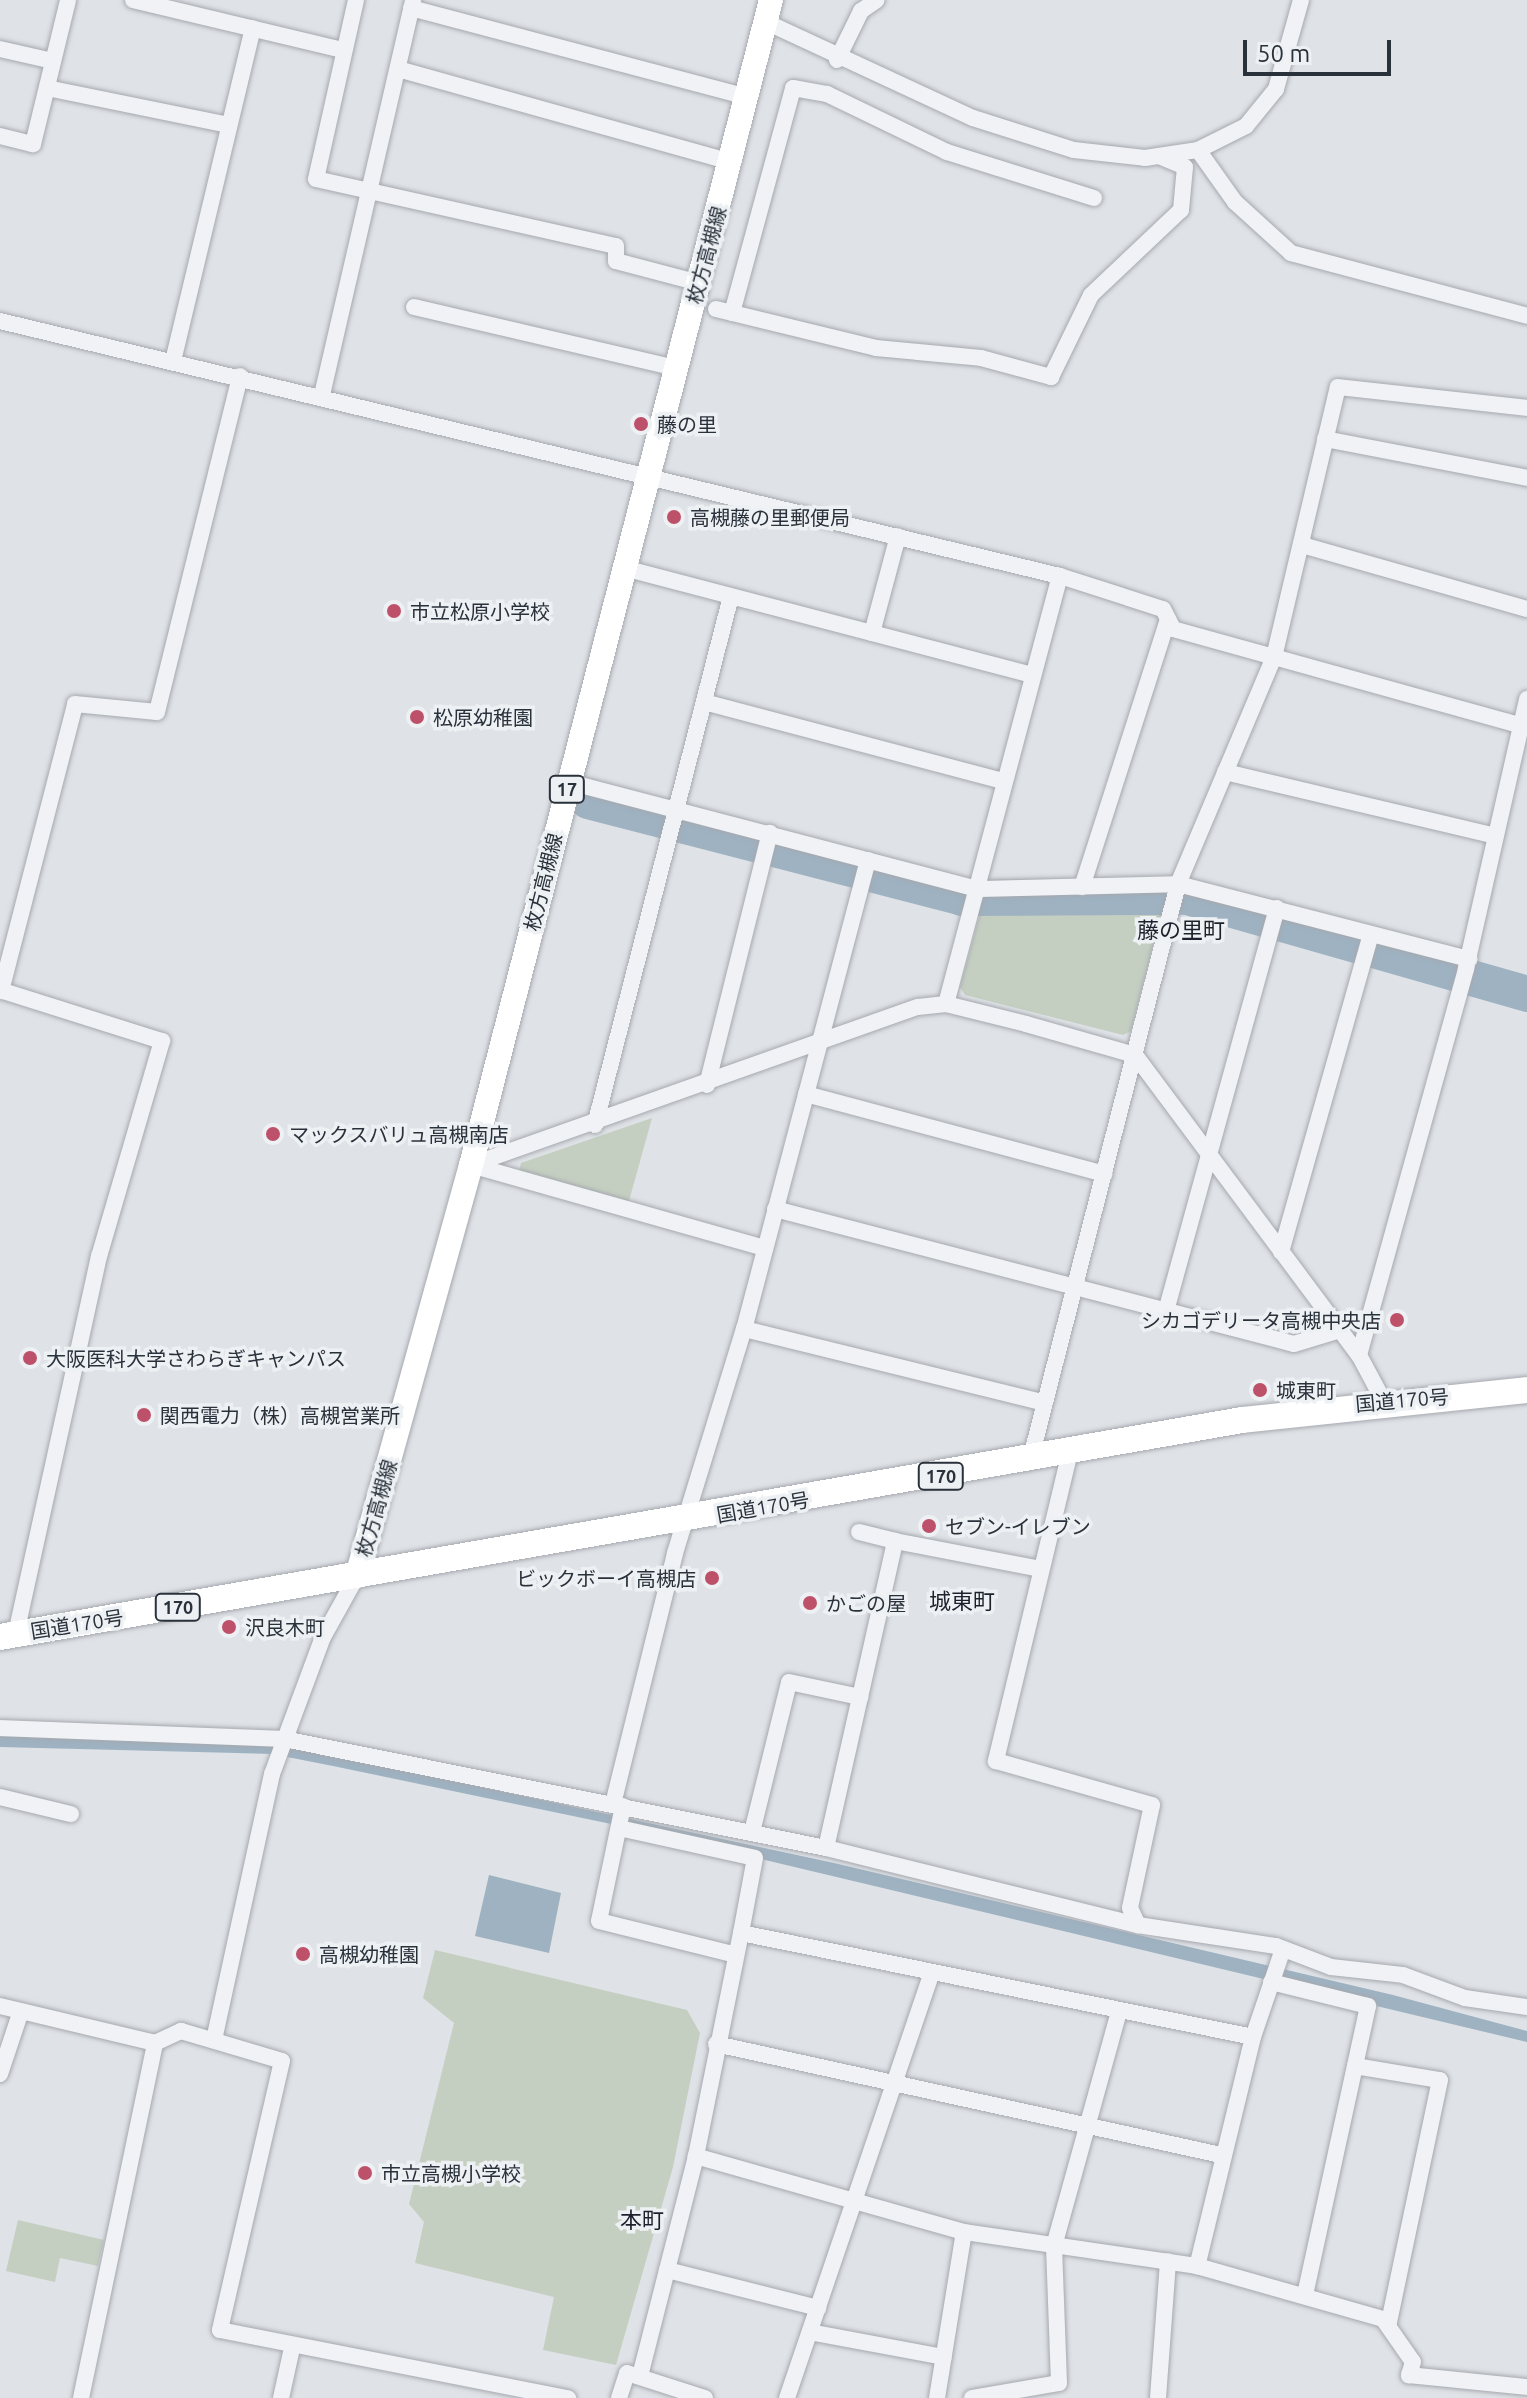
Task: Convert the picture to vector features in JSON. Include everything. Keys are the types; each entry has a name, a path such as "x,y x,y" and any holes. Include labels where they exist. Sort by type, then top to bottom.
{"highway":[{"name":"国道170号","path":"8,1636 1383,1400 1527,1390"}],"main road":[{"name":"枚方高槻線","path":"357,1576 471,1165 768,11"}],"street":[{"path":"0,136 33,144 68,0"},
{"path":"133,0 182,6 253,29 343,50"},
{"path":"356,0 316,179 616,246 616,261 699,283"},
{"path":"837,60 861,11 877,0"},
{"path":"768,11 837,60 973,118 1074,150 1160,157 1198,150 1246,126 1276,89 1301,0"},
{"path":"322,395 412,4 747,97"},
{"path":"173,361 253,29"},
{"path":"0,49 53,61"},
{"path":"398,69 730,162"},
{"path":"47,88 229,125"},
{"path":"1094,198 947,152 827,94 793,88 724,311 876,348 981,358 1051,377 1091,295 1181,210 1185,167 1160,157"},
{"path":"1198,150 1235,202 1291,253 1527,316"},
{"path":"414,307 677,368"},
{"path":"0,321 322,395 1060,576 1163,609 1173,629 1524,726"},
{"path":"8,1636 99,1256 162,1041 0,990 75,704 157,712 240,376"},
{"path":"1030,1461 1042,1402 1176,892 1274,657 1338,387 1527,408"},
{"path":"1325,439 1527,478"},
{"path":"872,633 898,536"},
{"path":"1302,545 1527,609"},
{"path":"624,568 1032,675"},
{"path":"946,1004 1060,576"},
{"path":"595,1125 731,596"},
{"path":"1082,887 1168,619"},
{"path":"1359,1355 1466,969 1524,726 1527,699"},
{"path":"704,702 1003,781"},
{"path":"1225,772 1496,836"},
{"path":"569,782 674,819 975,897 1082,887 1176,892 1466,969"},
{"path":"707,1085 767,843"},
{"path":"736,1955 599,1921 619,1828 618,1805 686,1520 744,1329 865,869"},
{"path":"1166,1311 1275,916"},
{"path":"1281,1252 1369,943"},
{"path":"471,1165 818,1047 918,1007 946,1004 1135,1055 1359,1355 1383,1400"},
{"path":"806,1094 1104,1174"},
{"path":"471,1165 764,1248"},
{"path":"775,1209 1294,1344 1340,1330"},
{"path":"744,1329 1042,1402"},
{"path":"1070,1452 996,1761 1152,1805 1130,1908 1138,1925"},
{"path":"859,1532 1041,1569"},
{"path":"826,1848 895,1541"},
{"path":"214,2040 284,1739 323,1637 357,1576"},
{"path":"752,1832 789,1682 860,1697"},
{"path":"0,1728 284,1739 752,1832 1138,1925 1283,1949 1331,1967 1403,1975 1465,1998 1527,2007"},
{"path":"0,1797 71,1814"},
{"path":"619,1828 755,1858 696,2156 640,2376"},
{"path":"741,1933 1253,2037"},
{"path":"1197,2266 1221,2155 1253,2037 1283,1949"},
{"path":"787,2398 891,2084 932,1973"},
{"path":"1271,1982 1368,2006 1305,2296"},
{"path":"0,2006 155,2043 181,2031 282,2061 220,2330 292,2348 568,2398"},
{"path":"0,2074 21,2011"},
{"path":"972,2398 1059,2391 1054,2246 1083,2125 1119,2012"},
{"path":"81,2398 155,2043"},
{"path":"716,2044 1221,2155"},
{"path":"1355,2066 1440,2080 1388,2326"},
{"path":"696,2156 964,2232 1197,2266 1305,2296 1388,2326 1413,2362 1409,2375 1527,2387"},
{"path":"937,2398 964,2232"},
{"path":"1158,2398 1168,2261"},
{"path":"667,2270 818,2308"},
{"path":"810,2332 944,2357"},
{"path":"281,2398 292,2348"},
{"path":"619,2398 627,2373 705,2398"}],"green space":[{"path":"1164,902 1131,1031 1123,1035 965,995 960,987 981,910"},
{"path":"652,1118 629,1201 519,1172 521,1163"},
{"path":"435,1950 687,2010 700,2033 673,2167 616,2365 543,2350 554,2297 415,2263 424,2222 409,2204 454,2023 423,1998"},
{"path":"18,2220 104,2240 98,2266 60,2258 55,2282 6,2271"}],"water":[{"path":"0,1736 268,1741 834,1863 1393,1995 1527,2031 1527,2042 640,1830 333,1766 272,1754 0,1747"},
{"path":"489,1875 561,1893 549,1953 475,1936"}],"waterway":[{"path":"588,801 962,898 1187,897 1527,994"}],"place":[{"name":"藤の里","path":"641,424"},
{"name":"高槻藤の里郵便局","path":"674,517"},
{"name":"市立松原小学校","path":"394,611"},
{"name":"松原幼稚園","path":"417,717"},
{"name":"マックスバリュ高槻南店","path":"273,1134"},
{"name":"シカゴデリータ高槻中央店","path":"1397,1320"},
{"name":"大阪医科大学さわらぎキャンパス","path":"30,1358"},
{"name":"城東町","path":"1260,1390"},
{"name":"関西電力（株）高槻営業所","path":"144,1415"},
{"name":"セブン-イレブン","path":"929,1526"},
{"name":"ビックボーイ高槻店","path":"712,1578"},
{"name":"かごの屋","path":"810,1603"},
{"name":"沢良木町","path":"229,1627"},
{"name":"高槻幼稚園","path":"303,1954"},
{"name":"市立高槻小学校","path":"365,2173"}],"district":[{"name":"藤の里町","path":"1181,930"},
{"name":"城東町","path":"962,1601"},
{"name":"本町","path":"642,2220"}]}
